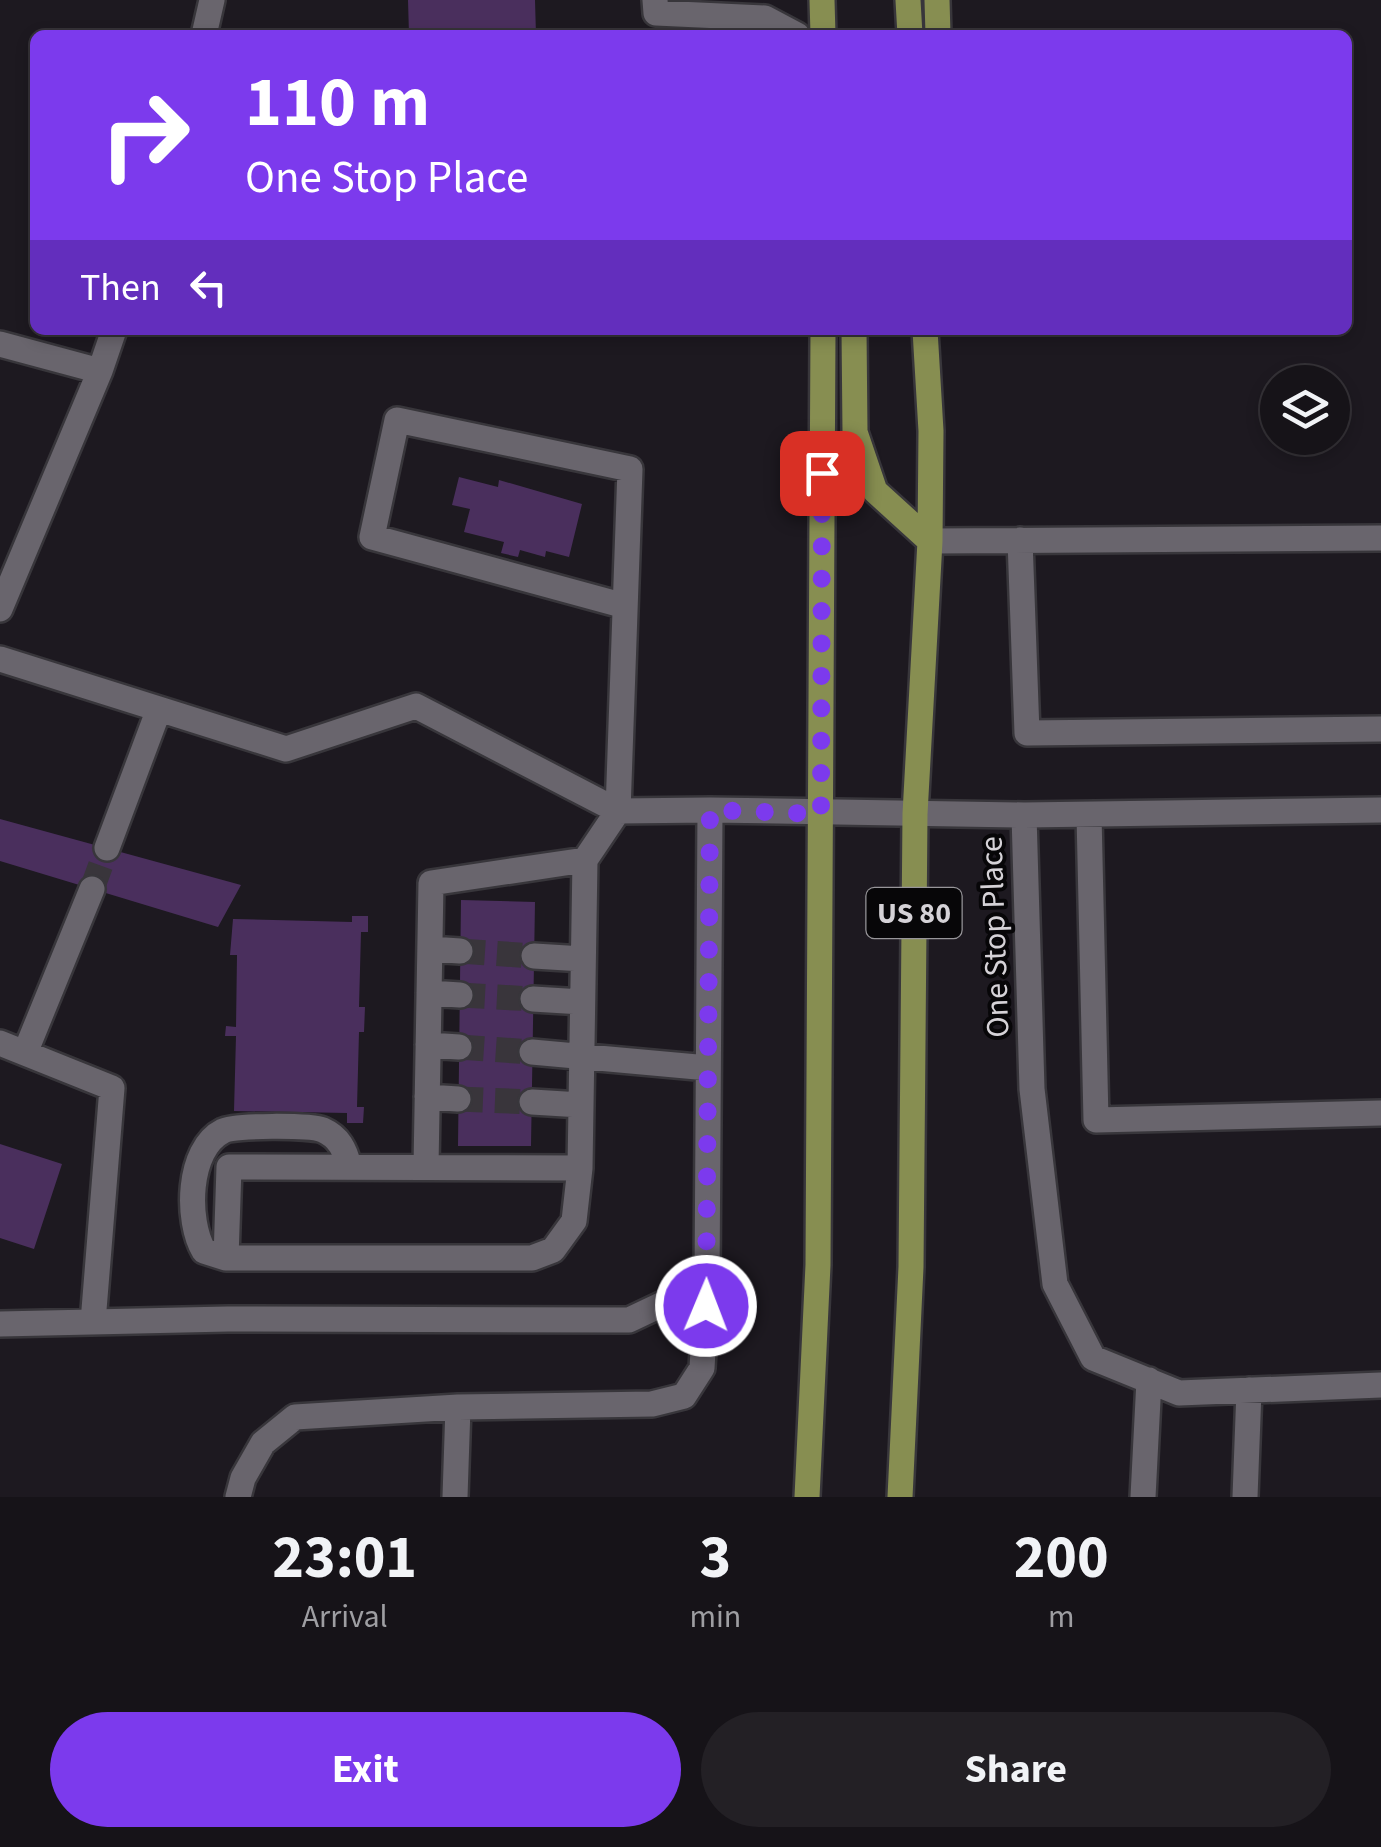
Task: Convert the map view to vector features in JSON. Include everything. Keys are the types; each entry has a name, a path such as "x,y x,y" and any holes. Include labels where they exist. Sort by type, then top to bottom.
{"main road":[{"path":"822,0 823,30"},
{"path":"908,0 910,30"},
{"path":"937,0 938,30"},
{"name":"US 80","path":"808,1497 818,1265 823,335"},
{"path":"854,335 855,432 875,491 930,541"},
{"name":"US 80","path":"900,1497 912,1268 915,814 930,541 925,335"},
{"path":"930,431 941,335"}],"street":[{"path":"205,30 212,0"},
{"path":"655,0 656,13 765,18 788,30"},
{"path":"0,608 112,335"},
{"path":"0,344 100,371"},
{"path":"349,1166 345,1147 325,1131 228,1128 212,1137 194,1177 194,1234 204,1251 226,1258 532,1258 554,1250 574,1221 580,1168 584,860 618,811 630,469 397,420 372,537 625,606"},
{"path":"930,541 1381,538"},
{"path":"1020,540 1027,733 1381,729"},
{"path":"0,660 286,749 416,706 618,811"},
{"path":"107,848 159,709"},
{"path":"238,1497 243,1478 262,1443 295,1417 458,1408 652,1404 684,1396 702,1368 707,1284 710,810"},
{"path":"1024,816 1381,810"},
{"name":"One Stop Place","path":"618,811 1024,816 1032,1089 1055,1284 1093,1358 1179,1393 1381,1386"},
{"path":"1088,815 1096,1120 1381,1113"},
{"path":"426,1167 430,883 584,860"},
{"path":"25,1053 92,889"},
{"path":"430,949 460,951"},
{"path":"534,956 583,959"},
{"path":"429,993 460,995"},
{"path":"534,999 582,1002"},
{"path":"0,1043 112,1088 92,1322"},
{"path":"428,1045 460,1047"},
{"path":"532,1052 708,1068"},
{"path":"427,1097 458,1099"},
{"path":"532,1102 580,1104"},
{"path":"226,1258 229,1167 580,1168"},
{"path":"0,1324 228,1319 629,1320 707,1284"},
{"path":"1143,1497 1149,1380"},
{"path":"1246,1497 1249,1390"},
{"path":"456,1497 458,1408"}],"building":[{"path":"408,0 535,0 536,30 409,30"},
{"path":"459,477 498,487 499,480 582,504 569,557 546,551 545,557 520,550 518,557 501,553 504,542 464,532 470,509 452,505"},
{"path":"0,819 241,885 218,927 0,861"},
{"path":"461,900 535,902 531,1146 458,1146"},
{"path":"352,916 368,916 368,932 361,932 359,1007 365,1007 364,1032 359,1032 357,1107 364,1107 363,1123 347,1123 347,1113 234,1111 236,1036 225,1036 226,1026 236,1027 237,955 230,955 233,919 352,922"},
{"path":"0,1144 62,1164 34,1249 0,1238"}],"tunnel":[{"path":"92,889 107,848"},
{"path":"460,951 534,956"},
{"path":"460,995 533,999"},
{"path":"459,1047 532,1052"},
{"path":"458,1099 532,1102"}],"route":[{"path":"706,1306 710,810 821,814 822,473"}]}
